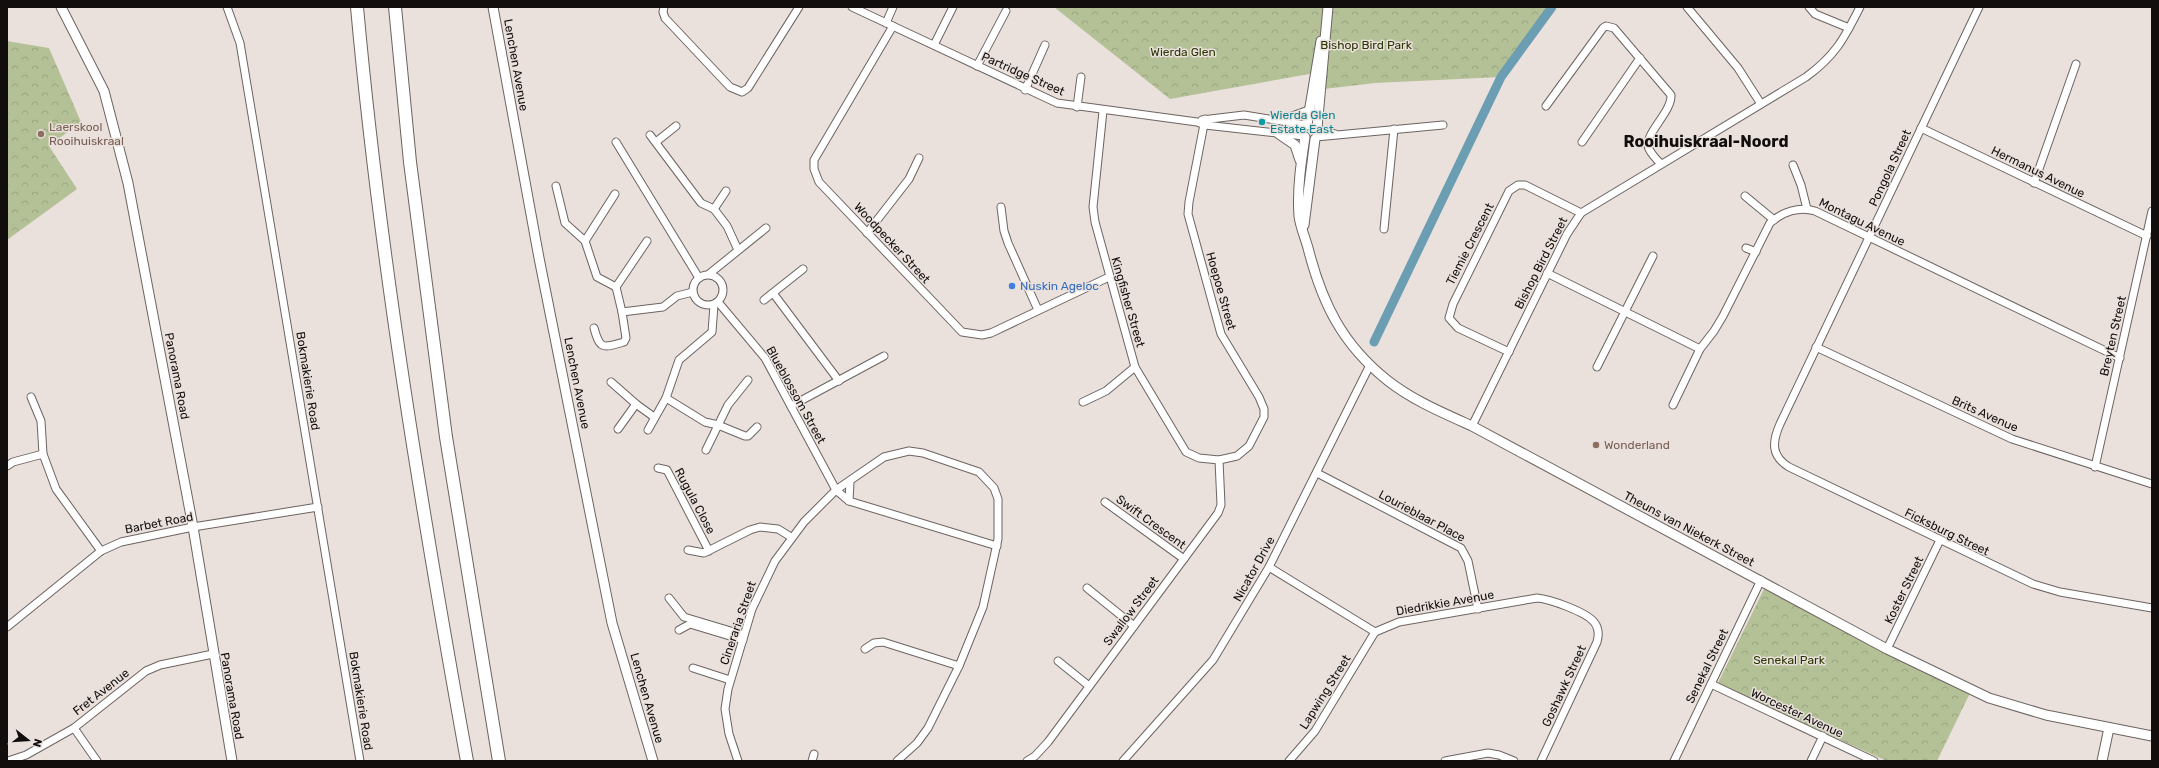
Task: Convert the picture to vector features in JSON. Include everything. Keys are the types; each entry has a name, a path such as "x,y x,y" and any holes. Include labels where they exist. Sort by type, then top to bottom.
{"highway":[{"path":"356,7 363,80 398,353 432,566 467,761"},
{"path":"394,7 410,162 445,429 499,761"}],"street":[{"name":"Panorama Road","path":"61,7 104,91 116,131 128,183 193,527 232,761"},
{"name":"Bokmakierie Road","path":"227,7 240,42 360,761"},
{"name":"Lenchen Avenue","path":"493,7 539,258 611,616 653,761"},
{"path":"664,7 663,12 665,18 730,87 742,92 748,88 799,7"},
{"name":"Partridge Street","path":"852,7 934,45 1025,90 1057,103 1103,111 1205,122 1276,134 1304,137"},
{"name":"Woodpecker Street","path":"893,7 889,25 814,160 814,169 819,182 962,332 982,335 991,333 1109,277"},
{"path":"934,45 953,7"},
{"name":"Theuns van Niekerk Street","path":"1307,125 1308,111 1328,7"},
{"name":"Theuns van Niekerk Street","path":"1303,230 1317,133 1328,7"},
{"path":"1687,7 1730,57 1761,104"},
{"path":"1809,7 1815,14 1849,28"},
{"name":"Bishop Bird Street","path":"1472,426 1547,273 1567,234 1581,213 1820,67 1836,50 1860,7"},
{"name":"Pongola Street","path":"1780,424 1979,7"},
{"path":"977,66 1006,10"},
{"path":"1546,106 1606,26 1614,28 1671,95 1670,106 1648,140 1649,149 1661,164"},
{"path":"1025,90 1045,45"},
{"path":"1582,142 1640,58"},
{"path":"2034,183 2076,64"},
{"path":"1077,107 1081,77"},
{"name":"Kingfisher Street","path":"1103,111 1093,207 1095,222 1109,277 1135,367 1186,452 1199,458 1219,460"},
{"path":"1302,166 1295,145 1276,134 1280,119 1308,111"},
{"name":"Partridge Street","path":"1205,122 1244,115 1280,119 1307,125"},
{"name":"Hoepoe Street","path":"1205,122 1188,214 1221,334 1259,397 1264,409 1264,417 1244,451 1237,456 1219,460"},
{"path":"1317,133 1313,124 1307,125 1303,130 1304,137 1310,140 1317,133 1337,134 1443,125"},
{"path":"656,142 676,126"},
{"name":"Hermanus Avenue","path":"1921,128 2146,236"},
{"path":"1384,228 1394,129"},
{"path":"650,135 701,203 714,209 727,226 738,250"},
{"name":"Theuns van Niekerk Street","path":"1304,137 1299,207 1303,230 1315,276 1331,313 1345,338 1370,366 1408,394 1472,426 1887,649 1989,698 2004,704 2109,728 2152,736"},
{"path":"616,142 698,278"},
{"path":"867,233 909,179 919,158"},
{"path":"1793,165 1801,185 1807,209"},
{"name":"Tiemie Crescent","path":"1509,352 1458,328 1449,318 1453,304 1509,191 1518,185 1525,185 1581,213"},
{"path":"556,186 566,226 585,241 597,278 616,287"},
{"path":"714,209 726,191"},
{"path":"585,241 615,194"},
{"path":"1672,405 1700,348 1714,332 1774,220 1745,196"},
{"path":"1002,207 1004,231 1008,243 1038,310"},
{"name":"Montagu Avenue","path":"1774,220 1788,212 1807,209 1815,211 2120,358"},
{"name":"Breyten Street","path":"2095,467 2152,211"},
{"path":"716,303 703,304 695,297 693,287 698,278 709,274 766,228"},
{"path":"594,328 598,343 602,346 606,347 624,342 626,338 616,287 647,241"},
{"path":"1746,248 1756,252"},
{"path":"1597,366 1652,256"},
{"path":"764,300 803,269"},
{"path":"1547,273 1700,348"},
{"path":"648,430 654,416 666,398 679,360 712,332 716,303 724,293 724,288 719,278 709,274"},
{"path":"622,312 663,307 677,296 693,292"},
{"path":"773,293 839,381"},
{"name":"Blueblossom Street","path":"716,303 765,358 836,490 849,501 997,546"},
{"name":"Brits Avenue","path":"1816,347 1990,430 2095,467 2152,484"},
{"path":"791,406 884,356"},
{"name":"Nicator Drive","path":"1123,761 1213,660 1269,567 1370,366"},
{"path":"1083,402 1106,390 1135,367"},
{"path":"706,450 728,405 748,380"},
{"path":"611,382 636,404 654,416"},
{"path":"31,397 41,421 44,454 56,489 101,551"},
{"path":"666,398 705,422 718,425 746,436 757,427"},
{"path":"618,429 636,404"},
{"name":"Ficksburg Street","path":"1780,424 1773,444 1776,456 1781,462 1940,540 2047,589 2152,608"},
{"name":"Cineraria Street","path":"738,761 729,734 725,708 730,680 763,584 790,537 836,490 850,482 884,457 909,451 923,453 970,468 979,472 994,488 998,499 997,546 983,607 959,666 928,728 918,743 897,761"},
{"path":"7,466 13,462 44,454"},
{"name":"Swallow Street","path":"1027,761 1042,749 1220,509 1219,460"},
{"name":"Rugula Close","path":"658,468 667,470 710,551"},
{"name":"Lourieblaar Place","path":"1317,473 1461,548 1468,561 1478,608"},
{"path":"849,501 850,482"},
{"name":"Swift Crescent","path":"1105,502 1184,559"},
{"name":"Barbet Road","path":"7,627 101,551 135,538 318,507"},
{"name":"Rugula Close","path":"688,550 702,554 750,530 760,527 778,529 790,537"},
{"name":"Koster Street","path":"1887,649 1940,540"},
{"path":"1269,567 1375,632"},
{"name":"Senekal Street","path":"1674,761 1761,580"},
{"path":"1087,588 1134,626"},
{"path":"669,598 684,617 744,637"},
{"name":"Diedrikkie Avenue","path":"1375,632 1399,622 1537,598 1548,599 1593,620"},
{"name":"Goshawk Street","path":"1541,761 1597,642 1597,627 1593,620"},
{"path":"679,630 690,624 744,637"},
{"name":"Lapwing Street","path":"1289,761 1315,730 1375,632"},
{"path":"865,649 874,643 883,642 959,666"},
{"name":"Fret Avenue","path":"8,761 26,754 74,728 146,671 160,665 213,654"},
{"path":"1058,661 1089,686"},
{"path":"694,668 730,680"},
{"name":"Worcester Avenue","path":"1711,684 1874,761"},
{"path":"74,728 97,761"},
{"path":"2102,761 2109,728"},
{"path":"1811,761 1823,736"},
{"path":"1445,761 1488,753 1499,754 1514,761"}],"green space":[{"name":"Wierda Glen","path":"1054,7 1324,7 1315,73 1170,99"},
{"name":"Bishop Bird Park","path":"1333,7 1552,7 1501,77 1375,83 1324,89 1327,42"},
{"name":"Laerskool Rooihuiskraal","path":"7,41 49,48 81,122 49,146 77,189 7,240"},
{"name":"Senekal Park","path":"1764,589 1970,693 1937,761 1887,761 1717,685"}],"waterway":[{"path":"1374,342 1501,77 1552,7"}],"place":[{"name":"Wierda Glen Estate East","path":"1262,122"},
{"name":"Laerskool Rooihuiskraal","path":"41,134"},
{"name":"Nuskin Ageloc","path":"1012,286"},
{"name":"Wonderland","path":"1596,445"}],"district":[{"name":"Rooihuiskraal-Noord","path":"1706,141"}]}
